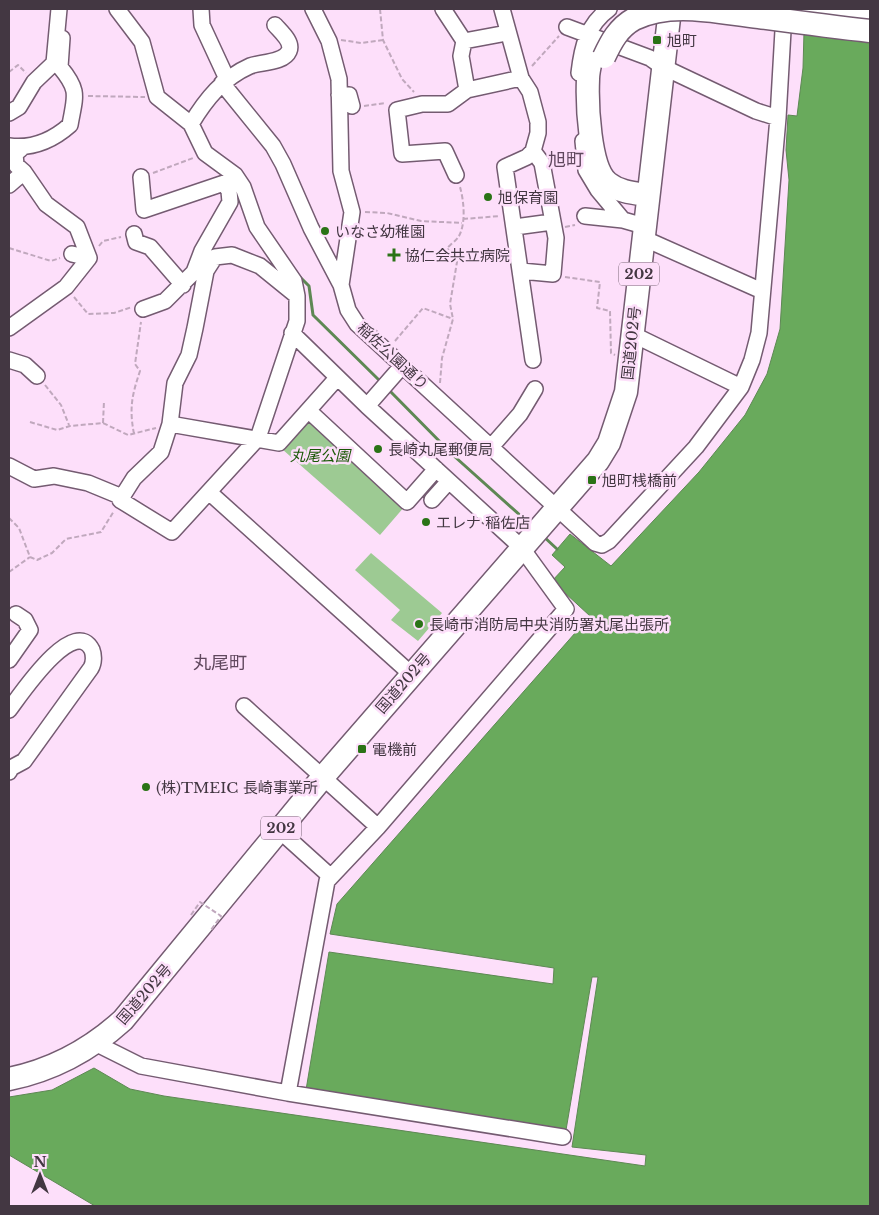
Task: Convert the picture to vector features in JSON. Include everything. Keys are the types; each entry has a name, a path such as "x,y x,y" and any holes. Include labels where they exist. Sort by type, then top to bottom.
{"highway":[{"path":"632,9 612,21 595,48 588,78 590,126 595,161 601,176 620,191 648,195"},
{"path":"595,48 613,37 633,20 660,11 690,9 870,31"},
{"name":"国道202号","path":"9,1079 52,1068 71,1059 95,1043 123,1020 323,777 411,674 525,544 588,476 609,443 626,392 632,334 637,228 648,195 670,12"},
{"path":"786,18 870,19"}],"street":[{"path":"9,113 19,107 34,82 54,64 60,9"},
{"path":"9,466 34,479 54,476 88,483 121,499 172,532 210,493 258,438 297,321 297,296 294,281 257,227 238,180 230,170 205,153 191,124 156,97 142,42 117,9"},
{"path":"201,9 202,25 225,81 284,164 311,228 341,286"},
{"name":"稲佐公園通り","path":"313,9 329,41 339,79 341,171 352,212 341,286 348,310 357,324 491,447 553,513 595,543 602,545 610,541 696,447 740,387 752,360 757,342 778,118 786,18 784,9"},
{"path":"443,9 464,41 461,56 467,90"},
{"path":"502,9 507,33 521,78 530,92 536,109 538,133 533,151 527,157 505,167 522,271 533,360"},
{"path":"595,48 609,9"},
{"path":"670,12 786,18"},
{"path":"191,124 202,105 225,81 251,66 277,59 287,54 290,43 276,25"},
{"path":"567,27 595,48"},
{"path":"464,41 507,33"},
{"path":"57,37 62,38 60,67 74,84 75,96 70,125 56,137 15,147 16,165 24,172 46,204 77,227 89,258"},
{"path":"637,228 591,181 584,161 578,74 583,44 650,58 662,67 756,111 778,118"},
{"path":"456,175 445,151 402,154 397,110 422,104 448,104 467,90 521,78"},
{"path":"339,94 349,95 352,106"},
{"path":"522,271 553,274 556,246 542,163 533,151"},
{"path":"9,185 24,172"},
{"path":"141,177 144,210 224,183 228,188 230,198 228,206 202,252 194,272 165,301 143,309"},
{"path":"585,216 637,228 762,291"},
{"path":"514,221 552,222"},
{"path":"134,234 136,242 150,247 183,285"},
{"path":"72,254 89,258"},
{"path":"121,499 134,478 161,452 170,424 175,383 189,355 206,271 212,260 220,255 232,255 260,266 297,296"},
{"path":"9,328 66,287 89,258"},
{"path":"288,1092 327,881 378,826 566,608 525,544 449,481 371,402 337,378 292,333"},
{"path":"632,334 740,387"},
{"path":"9,360 25,365 36,376"},
{"path":"371,402 402,366"},
{"path":"170,424 280,443 337,378"},
{"path":"491,447 520,414 535,389"},
{"path":"309,411 406,502 436,469"},
{"path":"432,500 449,481"},
{"path":"210,493 411,674"},
{"path":"9,660 30,630 25,620 16,614"},
{"path":"9,710 57,651 78,642 83,642 89,646 94,658 91,668 24,761 11,768 9,772"},
{"path":"244,706 378,826"},
{"path":"279,830 330,876"},
{"path":"95,1043 141,1066 563,1137"}],"path":[{"path":"380,9 383,40 402,79 422,104"},
{"path":"521,78 567,27"},
{"path":"329,41 346,40 361,43 383,40"},
{"path":"9,72 18,65 34,82"},
{"path":"75,96 156,97"},
{"path":"352,106 390,103 397,110"},
{"path":"141,177 205,153"},
{"path":"437,398 442,358 453,319 450,304 457,262 447,248 459,236 463,219 463,200 456,175"},
{"path":"352,212 387,213 421,221 462,223"},
{"path":"463,219 514,221"},
{"path":"89,258 103,241 134,234"},
{"path":"9,248 50,261 72,254"},
{"path":"553,274 600,282 597,308 610,311 611,353"},
{"path":"66,287 88,314 114,313 129,306 143,309 135,364 140,371 132,394 130,414 134,434"},
{"path":"387,351 424,308 453,319"},
{"path":"36,376 61,405 70,426"},
{"path":"103,423 104,401"},
{"path":"30,422 57,430 70,426 103,423 128,435 150,430"},
{"path":"9,518 19,528 30,557 37,560 52,553 66,540 101,532 121,499"},
{"path":"9,572 30,557"},
{"path":"191,915 200,902 221,916 211,930"}],"green space":[{"name":"丸尾公園","path":"310,419 405,506 380,535 282,449"},
{"path":"371,553 442,613 418,641 391,620 400,610 355,570"}],"shaded area":[{"path":"870,9 870,1206 95,1206 9,1155 9,1097 52,1090 94,1068 130,1089 164,1096 645,1166 646,1155 572,1147 598,977 592,977 566,1130 306,1090 329,952 553,984 554,968 330,934 337,904 590,616 552,581 565,567 552,555 570,534 611,566 699,472 745,415 767,374 780,329 789,180 786,150 788,115 797,116 803,68 804,32"}],"waterway":[{"path":"299,276 309,286 313,315 381,382"},
{"path":"387,388 454,456 531,525"},
{"path":"543,536 557,549"}],"place":[{"name":"旭町","path":"657,40"},
{"name":"旭保育園","path":"488,197"},
{"name":"いなさ幼稚園","path":"325,231"},
{"name":"協仁会共立病院","path":"394,255"},
{"name":"長崎丸尾郵便局","path":"378,449"},
{"name":"旭町桟橋前","path":"592,480"},
{"name":"エレナ 稲佐店","path":"426,522"},
{"name":"長崎市消防局中央消防署丸尾出張所","path":"419,624"},
{"name":"電機前","path":"362,749"},
{"name":"(株)TMEIC 長崎事業所","path":"146,787"}],"district":[{"name":"旭町","path":"566,160"},
{"name":"丸尾町","path":"220,663"}]}
